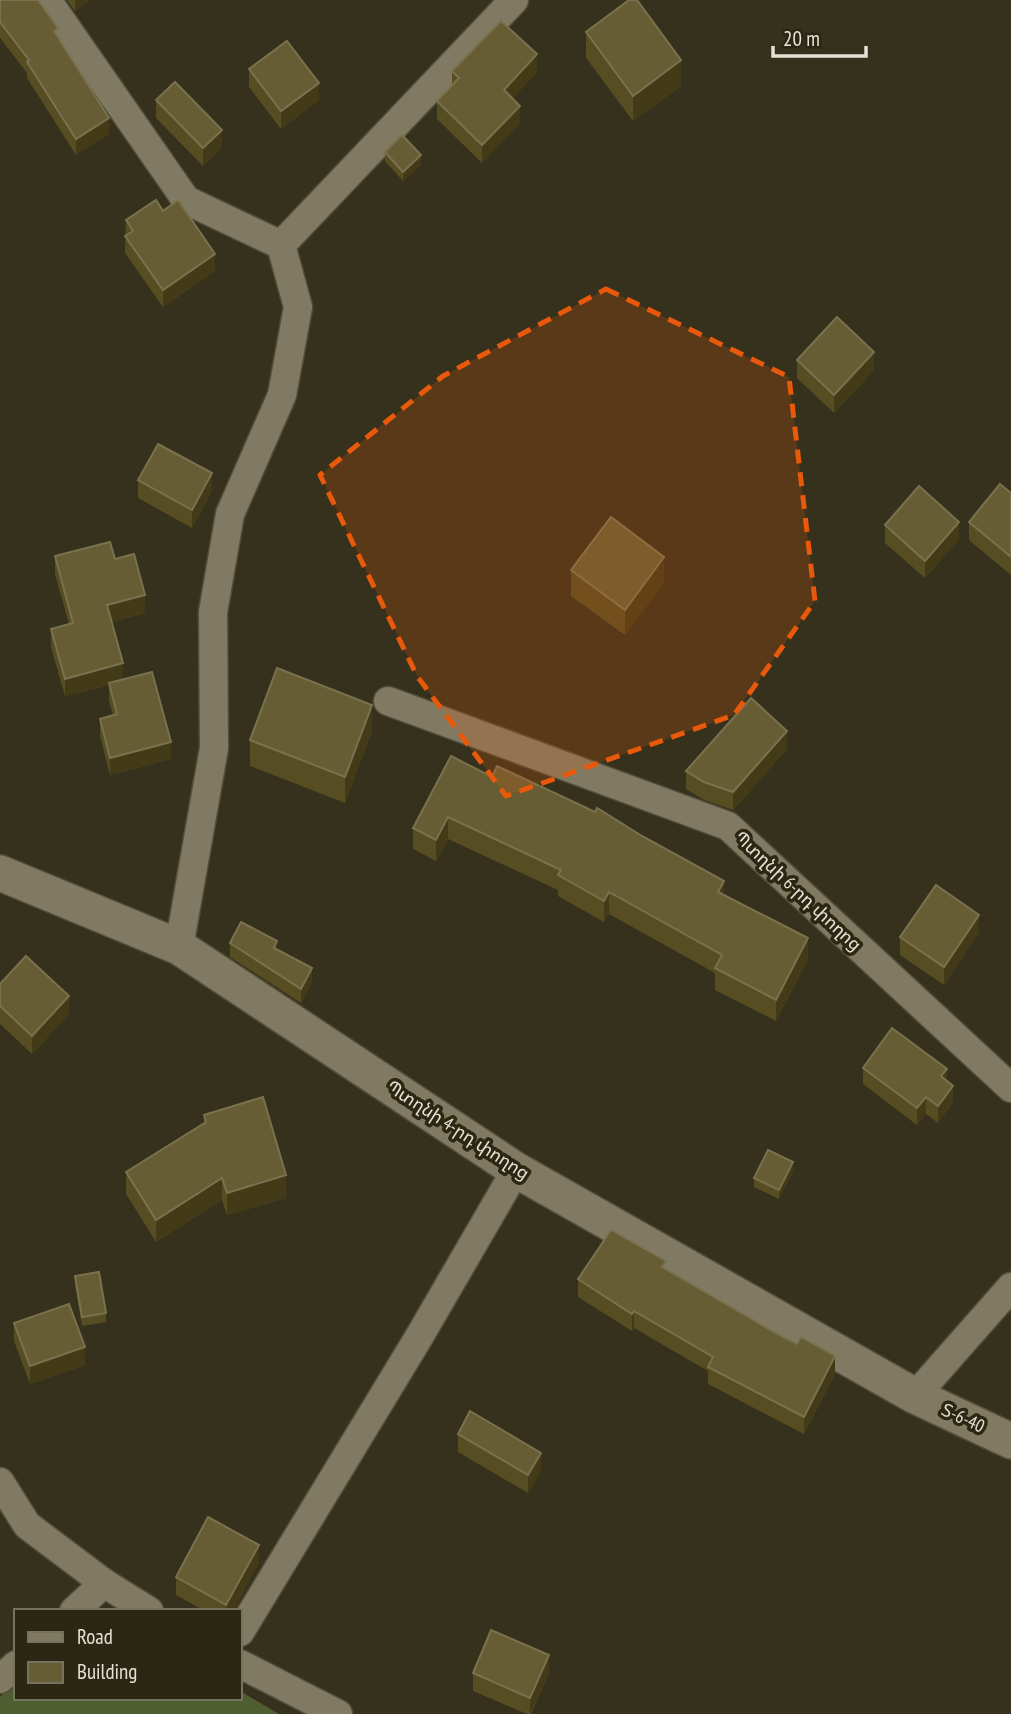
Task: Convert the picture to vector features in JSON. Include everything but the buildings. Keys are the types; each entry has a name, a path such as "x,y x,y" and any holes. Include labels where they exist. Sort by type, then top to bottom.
{"street":[{"path":"47,0 186,200 282,245"},
{"path":"282,245 514,0"},
{"path":"180,947 214,748 213,612 230,514 282,395 298,307 282,245"},
{"name":"Պտղնի 6-րդ փողոց","path":"388,701 728,826 1011,1088"},
{"name":"Պտղնի 4-րդ փողոց","path":"0,873 180,947 516,1170 915,1396"},
{"path":"242,1629 419,1337 516,1170"},
{"path":"915,1396 1011,1287"},
{"name":"Տ-6-40","path":"915,1396 1011,1441"},
{"path":"0,1482 26,1525 104,1583 146,1609"},
{"path":"76,1609 104,1583"},
{"path":"242,1665 338,1714"},
{"path":"0,1679 14,1667"}],"highlighted area":[{"path":"606,289 789,377 815,601 734,715 506,796 417,676 320,475 443,376"}],"green space":[{"path":"14,1683 14,1700 242,1700 242,1692 279,1714 0,1714 0,1697"}]}
